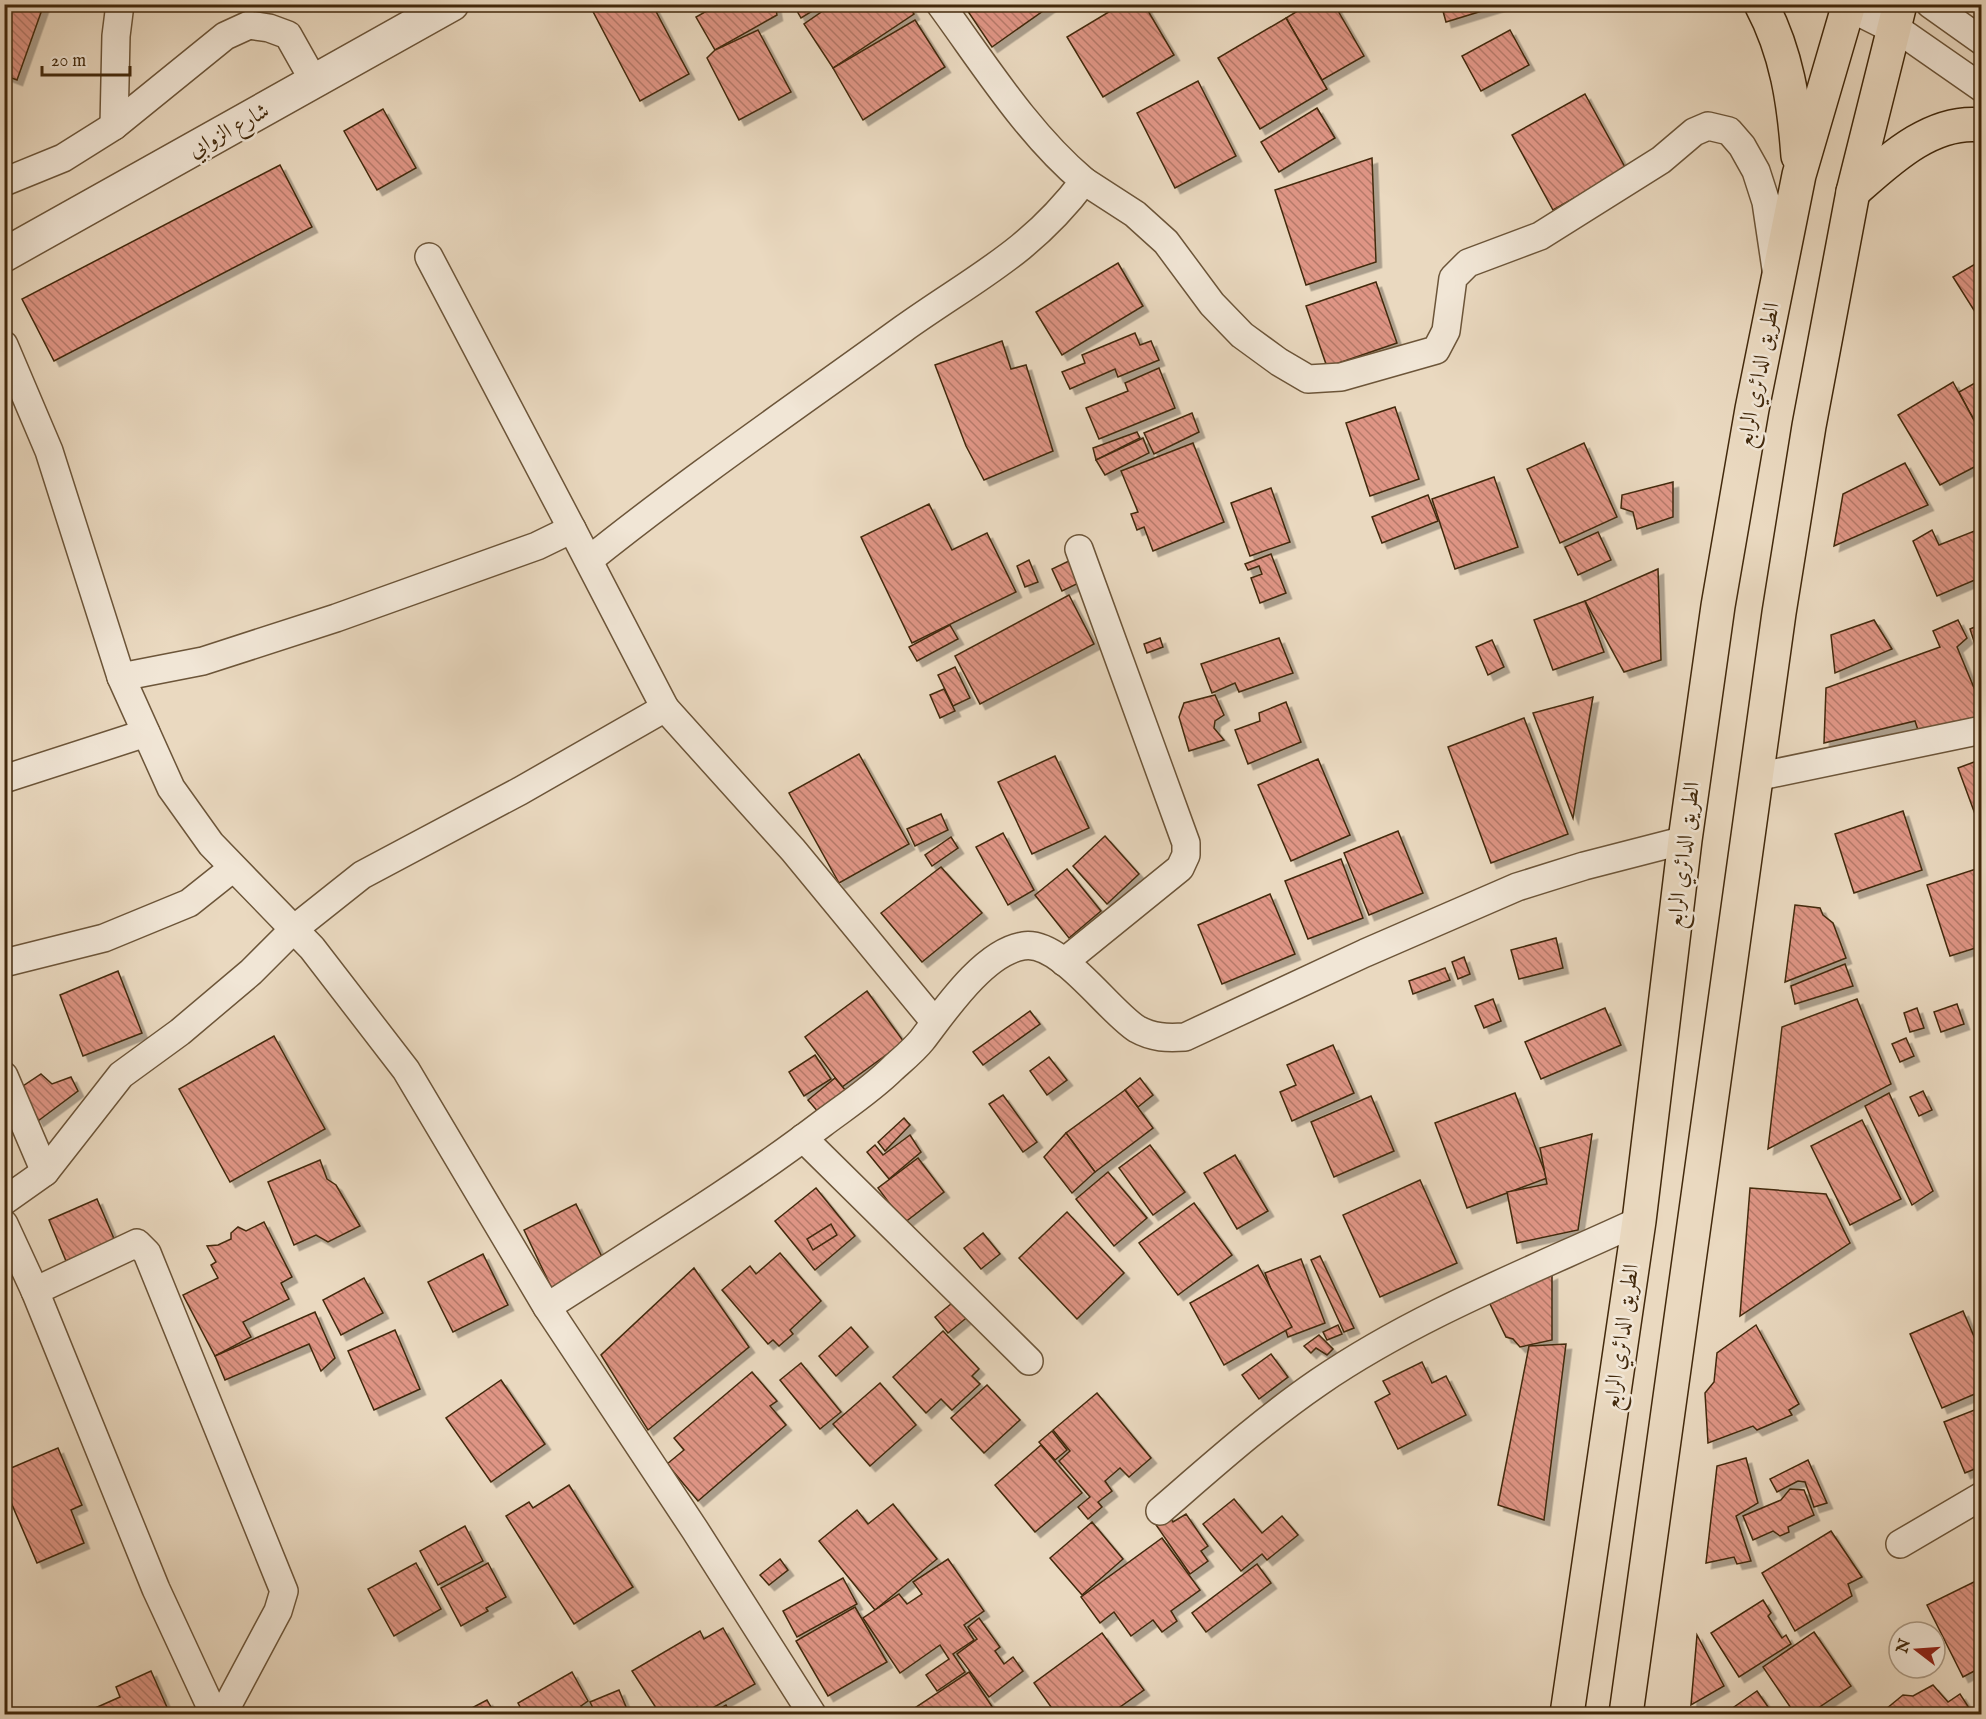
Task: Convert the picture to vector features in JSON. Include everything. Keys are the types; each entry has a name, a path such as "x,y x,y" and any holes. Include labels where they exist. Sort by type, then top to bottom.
{"main road":[{"path":"1761,4 1775,30 1789,73 1799,175"},
{"name":"الطريق الدائري الرابع","path":"1567,1714 1639,1221 1685,840 1718,606 1799,175 1849,5"},
{"path":"1626,1714 1756,777 1809,426 1853,192 1896,15"},
{"path":"1853,192 1893,157 1934,132 1982,125"}],"street":[{"path":"114,126 116,36 120,4"},
{"name":"شارع الزوابي","path":"4,255 315,83 452,4"},
{"path":"940,4 1037,132 1068,167 1084,181 1135,214 1166,242 1212,304 1242,335 1279,363 1308,379 1341,377 1436,350 1446,331 1453,278 1468,263 1540,236 1661,160 1694,132 1708,126 1729,131 1742,146 1756,171 1766,202 1778,278"},
{"path":"1930,4 1982,41"},
{"path":"1849,5 1896,15 1982,88"},
{"path":"4,182 63,158 114,126 225,36 249,25 269,28 288,35 315,83"},
{"path":"589,560 906,327 991,272 1047,225 1064,208 1084,181"},
{"path":"429,257 665,708 793,850 934,1021"},
{"path":"4,345 49,451 121,677 171,788 192,819 233,868 294,929 353,998 406,1070 547,1307 695,1530 812,1714"},
{"path":"121,677 203,661 336,618 537,546 572,529"},
{"path":"1064,962 1158,889 1180,868 1186,855 1186,843 1079,549"},
{"path":"4,1201 45,1172 121,1075 180,1032 243,979 294,929 362,875 520,792 665,708"},
{"path":"1756,777 1982,730"},
{"path":"4,779 146,733"},
{"path":"547,1307 716,1201 884,1077 921,1041 934,1021 976,974 1006,952 1024,945 1042,948 1064,962 1136,1028 1158,1038 1185,1037 1365,953 1517,887 1584,866 1685,840"},
{"path":"4,963 104,938 189,903 233,868"},
{"path":"4,1076 45,1172"},
{"path":"803,1138 1029,1361"},
{"path":"1160,1511 1250,1434 1319,1382 1419,1323 1639,1221"},
{"path":"4,1224 35,1291 156,1589 214,1714"},
{"path":"35,1291 137,1243 147,1253 284,1591 278,1611 223,1714"},
{"path":"1900,1544 1982,1496"}],"building":[{"path":"4,4 44,4 17,80 4,75"},
{"path":"589,4 652,4 689,74 640,101"},
{"path":"719,4 775,4 777,15 715,50 696,17"},
{"path":"793,4 824,4 801,18"},
{"path":"833,4 908,4 914,14 833,68 804,24"},
{"path":"963,4 1053,4 992,47"},
{"path":"1122,4 1144,4 1174,55 1103,97 1067,37"},
{"path":"1309,4 1334,4 1364,56 1322,80 1286,18"},
{"path":"1441,4 1505,4 1446,22"},
{"path":"1286,18 1327,89 1260,129 1218,58"},
{"path":"915,20 945,67 863,120 833,68"},
{"path":"758,30 791,92 739,120 707,58 715,50"},
{"path":"1510,30 1529,65 1481,91 1462,56"},
{"path":"1198,81 1236,156 1175,188 1137,113"},
{"path":"1585,94 1626,169 1553,210 1512,135"},
{"path":"1317,108 1335,138 1279,172 1261,142"},
{"path":"383,109 416,168 377,190 344,131"},
{"path":"1372,158 1376,262 1306,285 1275,190"},
{"path":"280,165 312,227 54,361 22,299"},
{"path":"1982,260 1982,323 1953,277"},
{"path":"1118,263 1143,306 1062,355 1036,312"},
{"path":"1376,282 1397,343 1327,367 1306,306"},
{"path":"1135,333 1140,345 1151,341 1159,360 1118,377 1115,369 1070,389 1062,372 1085,363 1082,355"},
{"path":"1002,341 1011,369 1026,365 1053,451 984,480 966,446 935,365"},
{"path":"1159,368 1175,408 1099,439 1086,408 1128,391 1125,383"},
{"path":"1982,379 1982,435 1959,392"},
{"path":"1953,382 1982,435 1982,463 1940,485 1898,415"},
{"path":"1395,407 1419,479 1370,496 1346,423"},
{"path":"1192,413 1199,432 1154,454 1144,433"},
{"path":"1137,432 1140,438 1096,460 1093,448"},
{"path":"1143,438 1149,453 1105,475 1096,460"},
{"path":"1193,443 1224,522 1153,551 1144,527 1137,530 1131,514 1138,512 1121,471"},
{"path":"1584,443 1617,517 1560,543 1527,469"},
{"path":"1905,463 1928,505 1834,546 1843,494"},
{"path":"1494,477 1518,547 1455,569 1432,499"},
{"path":"1673,482 1673,517 1637,529 1633,512 1621,508 1622,495"},
{"path":"1271,488 1290,542 1250,556 1231,503"},
{"path":"1428,495 1438,521 1382,543 1372,517"},
{"path":"929,504 952,550 987,533 1016,592 912,643 861,537"},
{"path":"1982,528 1982,577 1937,596 1913,541 1932,530 1939,545"},
{"path":"1598,532 1611,560 1578,575 1565,547"},
{"path":"1271,554 1286,593 1260,603 1251,578 1262,574 1259,566 1248,570 1245,564"},
{"path":"1073,559 1083,581 1062,591 1052,569"},
{"path":"1029,560 1038,582 1025,587 1017,566"},
{"path":"1658,569 1661,660 1624,672 1585,601"},
{"path":"1069,595 1094,644 980,704 955,656"},
{"path":"1585,601 1604,652 1553,670 1534,620"},
{"path":"1874,620 1892,649 1835,673 1831,635"},
{"path":"1958,620 1967,638 1957,647 1982,707 1982,718 1920,736 1915,721 1824,743 1826,688 1940,647 1933,631"},
{"path":"1982,624 1982,666 1970,629"},
{"path":"950,625 958,639 917,661 909,647"},
{"path":"1160,638 1163,647 1147,653 1144,644"},
{"path":"1279,638 1293,673 1239,692 1235,683 1212,693 1201,664"},
{"path":"1492,640 1504,667 1488,675 1476,647"},
{"path":"955,667 970,698 953,706 938,675"},
{"path":"944,689 955,711 940,718 930,695"},
{"path":"1215,695 1224,715 1215,721 1214,728 1224,740 1189,751 1179,717 1184,703"},
{"path":"1593,697 1585,743 1573,818 1533,713"},
{"path":"1286,702 1301,742 1248,764 1235,730 1260,721 1259,713"},
{"path":"1524,718 1568,834 1491,863 1448,747"},
{"path":"859,754 909,844 839,883 789,793"},
{"path":"1055,756 1089,828 1032,854 998,782"},
{"path":"1318,759 1350,835 1291,861 1258,785"},
{"path":"1982,759 1982,833 1958,768"},
{"path":"1903,811 1922,870 1854,893 1835,834"},
{"path":"941,814 948,830 915,846 907,829"},
{"path":"1398,831 1423,893 1369,915 1344,853"},
{"path":"1003,833 1034,890 1008,905 976,847"},
{"path":"1105,836 1139,874 1107,904 1073,866"},
{"path":"951,837 958,848 932,866 925,855"},
{"path":"1341,859 1363,918 1308,939 1285,881"},
{"path":"941,867 982,913 922,962 881,913"},
{"path":"1982,867 1982,946 1950,956 1927,885"},
{"path":"1067,869 1101,911 1069,938 1035,895"},
{"path":"1270,894 1295,954 1222,984 1198,925"},
{"path":"1795,905 1820,908 1823,915 1833,923 1846,958 1785,982"},
{"path":"1556,938 1563,968 1519,979 1511,950"},
{"path":"1464,957 1470,974 1458,979 1452,962"},
{"path":"1845,964 1853,986 1795,1004 1791,986"},
{"path":"1445,968 1450,980 1413,994 1409,981"},
{"path":"118,971 142,1033 83,1056 60,995"},
{"path":"867,991 904,1042 842,1087 805,1037"},
{"path":"1493,999 1501,1021 1484,1028 1475,1006"},
{"path":"1857,999 1891,1084 1768,1149 1782,1027"},
{"path":"1957,1004 1964,1024 1941,1032 1934,1012"},
{"path":"1605,1008 1621,1045 1541,1079 1525,1042"},
{"path":"1917,1008 1924,1028 1910,1032 1904,1013"},
{"path":"1030,1011 1040,1024 983,1065 973,1052"},
{"path":"1982,1026 1982,1044 1976,1028"},
{"path":"274,1036 325,1129 230,1182 179,1089"},
{"path":"1906,1038 1914,1056 1900,1062 1892,1044"},
{"path":"1333,1045 1354,1093 1292,1121 1280,1092 1296,1085 1287,1065"},
{"path":"815,1055 831,1079 804,1096 789,1072"},
{"path":"1049,1057 1067,1080 1047,1095 1030,1071"},
{"path":"41,1074 52,1084 71,1077 78,1091 38,1121 20,1088"},
{"path":"835,1078 846,1091 819,1113 808,1100"},
{"path":"1140,1078 1153,1095 1138,1107 1125,1090"},
{"path":"1125,1090 1153,1128 1095,1172 1066,1133"},
{"path":"1923,1091 1932,1110 1919,1116 1910,1097"},
{"path":"1515,1093 1547,1178 1467,1208 1435,1123"},
{"path":"1889,1093 1933,1191 1912,1205 1865,1106"},
{"path":"1003,1095 1037,1142 1023,1152 989,1104"},
{"path":"1371,1096 1394,1151 1334,1177 1311,1122"},
{"path":"904,1118 910,1125 885,1151 878,1142"},
{"path":"1862,1120 1901,1199 1850,1225 1811,1146"},
{"path":"1066,1133 1095,1172 1072,1193 1044,1157"},
{"path":"1592,1134 1578,1230 1517,1243 1507,1192 1547,1184 1540,1148"},
{"path":"910,1135 921,1152 889,1179 867,1152 875,1145 883,1155"},
{"path":"1150,1145 1185,1192 1153,1215 1119,1168"},
{"path":"1235,1155 1268,1211 1237,1229 1204,1173"},
{"path":"918,1158 944,1192 904,1223 878,1188"},
{"path":"320,1160 327,1179 336,1185 360,1226 328,1242 316,1235 294,1245 268,1182"},
{"path":"1108,1172 1147,1218 1114,1246 1076,1199"},
{"path":"1420,1180 1457,1263 1380,1297 1343,1215"},
{"path":"816,1188 855,1236 815,1270 775,1221"},
{"path":"1750,1188 1826,1194 1850,1243 1740,1316"},
{"path":"97,1199 115,1241 66,1261 49,1220"},
{"path":"1194,1203 1232,1255 1178,1295 1139,1243"},
{"path":"576,1204 605,1263 552,1289 524,1230"},
{"path":"1067,1212 1124,1273 1077,1319 1019,1258"},
{"path":"264,1222 292,1277 281,1283 289,1299 243,1322 251,1337 215,1356 183,1295 218,1278 211,1265 216,1262 207,1246 218,1245 231,1239 231,1233 238,1227 246,1231"},
{"path":"831,1224 837,1235 813,1250 807,1239"},
{"path":"983,1233 1000,1254 981,1269 964,1248"},
{"path":"780,1253 821,1301 790,1330 793,1334 779,1346 773,1340 768,1344 722,1290 750,1266 756,1274"},
{"path":"483,1254 508,1305 453,1332 428,1282"},
{"path":"1320,1256 1354,1328 1344,1332 1311,1260"},
{"path":"1301,1259 1325,1323 1288,1337 1265,1273"},
{"path":"1258,1265 1292,1327 1224,1365 1190,1303"},
{"path":"694,1268 749,1347 648,1430 601,1355"},
{"path":"1552,1274 1552,1340 1520,1347 1513,1339 1506,1337 1490,1304"},
{"path":"364,1278 383,1313 341,1335 323,1300"},
{"path":"957,1299 970,1315 948,1333 935,1317"},
{"path":"1963,1311 1982,1355 1982,1391 1942,1408 1910,1334"},
{"path":"315,1312 335,1358 321,1371 309,1344 225,1380 215,1356"},
{"path":"1338,1325 1342,1334 1327,1340 1323,1332"},
{"path":"1756,1325 1799,1404 1789,1410 1792,1415 1757,1430 1753,1426 1708,1443 1705,1393 1714,1382 1717,1353"},
{"path":"851,1327 868,1347 836,1376 819,1356"},
{"path":"395,1330 420,1389 374,1410 348,1351"},
{"path":"943,1331 979,1369 972,1376 980,1384 952,1410 941,1399 926,1413 893,1377"},
{"path":"1319,1335 1333,1349 1327,1355 1316,1348 1311,1353 1304,1346"},
{"path":"1566,1344 1544,1520 1498,1505 1529,1346"},
{"path":"1271,1354 1288,1377 1259,1399 1242,1375"},
{"path":"1422,1362 1432,1383 1446,1376 1466,1415 1398,1449 1375,1402 1390,1394 1383,1381"},
{"path":"801,1363 841,1412 820,1429 780,1380"},
{"path":"752,1372 777,1401 770,1406 786,1425 698,1501 667,1464 684,1450 674,1438"},
{"path":"501,1380 545,1444 491,1482 446,1418"},
{"path":"880,1383 916,1425 870,1466 833,1424"},
{"path":"987,1385 1020,1420 984,1453 951,1418"},
{"path":"1097,1393 1151,1458 1129,1477 1120,1468 1105,1481 1112,1491 1098,1502 1102,1507 1088,1519 1078,1507 1090,1497 1059,1461 1070,1451 1053,1430"},
{"path":"1982,1407 1982,1466 1965,1473 1944,1422"},
{"path":"1052,1431 1067,1450 1055,1460 1039,1442"},
{"path":"1041,1445 1082,1493 1035,1532 995,1485"},
{"path":"58,1448 82,1505 71,1510 84,1543 37,1563 4,1486 4,1471"},
{"path":"1746,1458 1758,1503 1736,1516 1751,1561 1737,1564 1734,1557 1706,1563 1717,1466"},
{"path":"1808,1460 1827,1503 1814,1507 1805,1482 1798,1481 1777,1492 1770,1479"},
{"path":"569,1485 633,1587 574,1624 506,1516 529,1502 533,1508"},
{"path":"1790,1489 1804,1490 1814,1515 1788,1527 1789,1532 1780,1536 1773,1531 1753,1540 1743,1516 1781,1500"},
{"path":"1234,1499 1262,1533 1282,1516 1298,1535 1267,1560 1262,1554 1241,1571 1203,1524"},
{"path":"893,1504 937,1559 875,1610 819,1541 857,1510 868,1524"},
{"path":"1167,1513 1173,1522 1186,1514 1208,1546 1201,1551 1208,1561 1190,1574 1154,1522"},
{"path":"1092,1522 1123,1559 1082,1595 1050,1558"},
{"path":"465,1526 483,1561 438,1585 420,1551"},
{"path":"1831,1531 1862,1577 1848,1584 1852,1596 1795,1631 1762,1573"},
{"path":"1162,1538 1200,1590 1171,1611 1177,1621 1162,1632 1153,1620 1131,1636 1114,1612 1100,1623 1081,1597"},
{"path":"780,1559 788,1570 769,1585 760,1575"},
{"path":"948,1559 984,1611 964,1625 974,1640 953,1654 965,1672 937,1691 926,1675 949,1659 940,1645 900,1673 863,1618 899,1594 907,1604 922,1594 913,1582"},
{"path":"416,1563 441,1609 394,1636 368,1589"},
{"path":"488,1563 506,1597 486,1608 488,1611 461,1626 441,1588"},
{"path":"1257,1564 1271,1583 1206,1632 1192,1613"},
{"path":"843,1578 857,1604 797,1637 783,1611"},
{"path":"1982,1578 1982,1667 1963,1677 1947,1645 1947,1620 1934,1620 1927,1605"},
{"path":"1763,1600 1771,1613 1768,1616 1782,1638 1786,1635 1791,1644 1739,1677 1711,1633"},
{"path":"855,1607 887,1662 828,1696 796,1641"},
{"path":"979,1618 1000,1647 995,1651 1004,1664 1013,1657 1023,1671 989,1697 957,1654 977,1639 968,1627"},
{"path":"723,1628 755,1684 702,1714 697,1707 684,1714 660,1714 632,1671 700,1631 704,1639"},
{"path":"1814,1632 1851,1686 1809,1714 1795,1714 1763,1667"},
{"path":"1102,1633 1144,1690 1110,1714 1056,1714 1034,1683"},
{"path":"1697,1635 1724,1686 1691,1705"},
{"path":"151,1671 170,1714 88,1714 86,1712 120,1697 116,1687"},
{"path":"572,1672 588,1701 581,1706 586,1714 524,1714 518,1703"},
{"path":"969,1672 997,1714 907,1713"},
{"path":"1933,1685 1948,1702 1960,1694 1973,1714 1880,1714 1903,1695 1913,1696"},
{"path":"619,1690 629,1714 596,1714 590,1702"},
{"path":"1757,1691 1773,1714 1724,1714"},
{"path":"487,1700 495,1714 465,1714 464,1712"},
{"path":"726,1705 731,1714 710,1714"}]}
